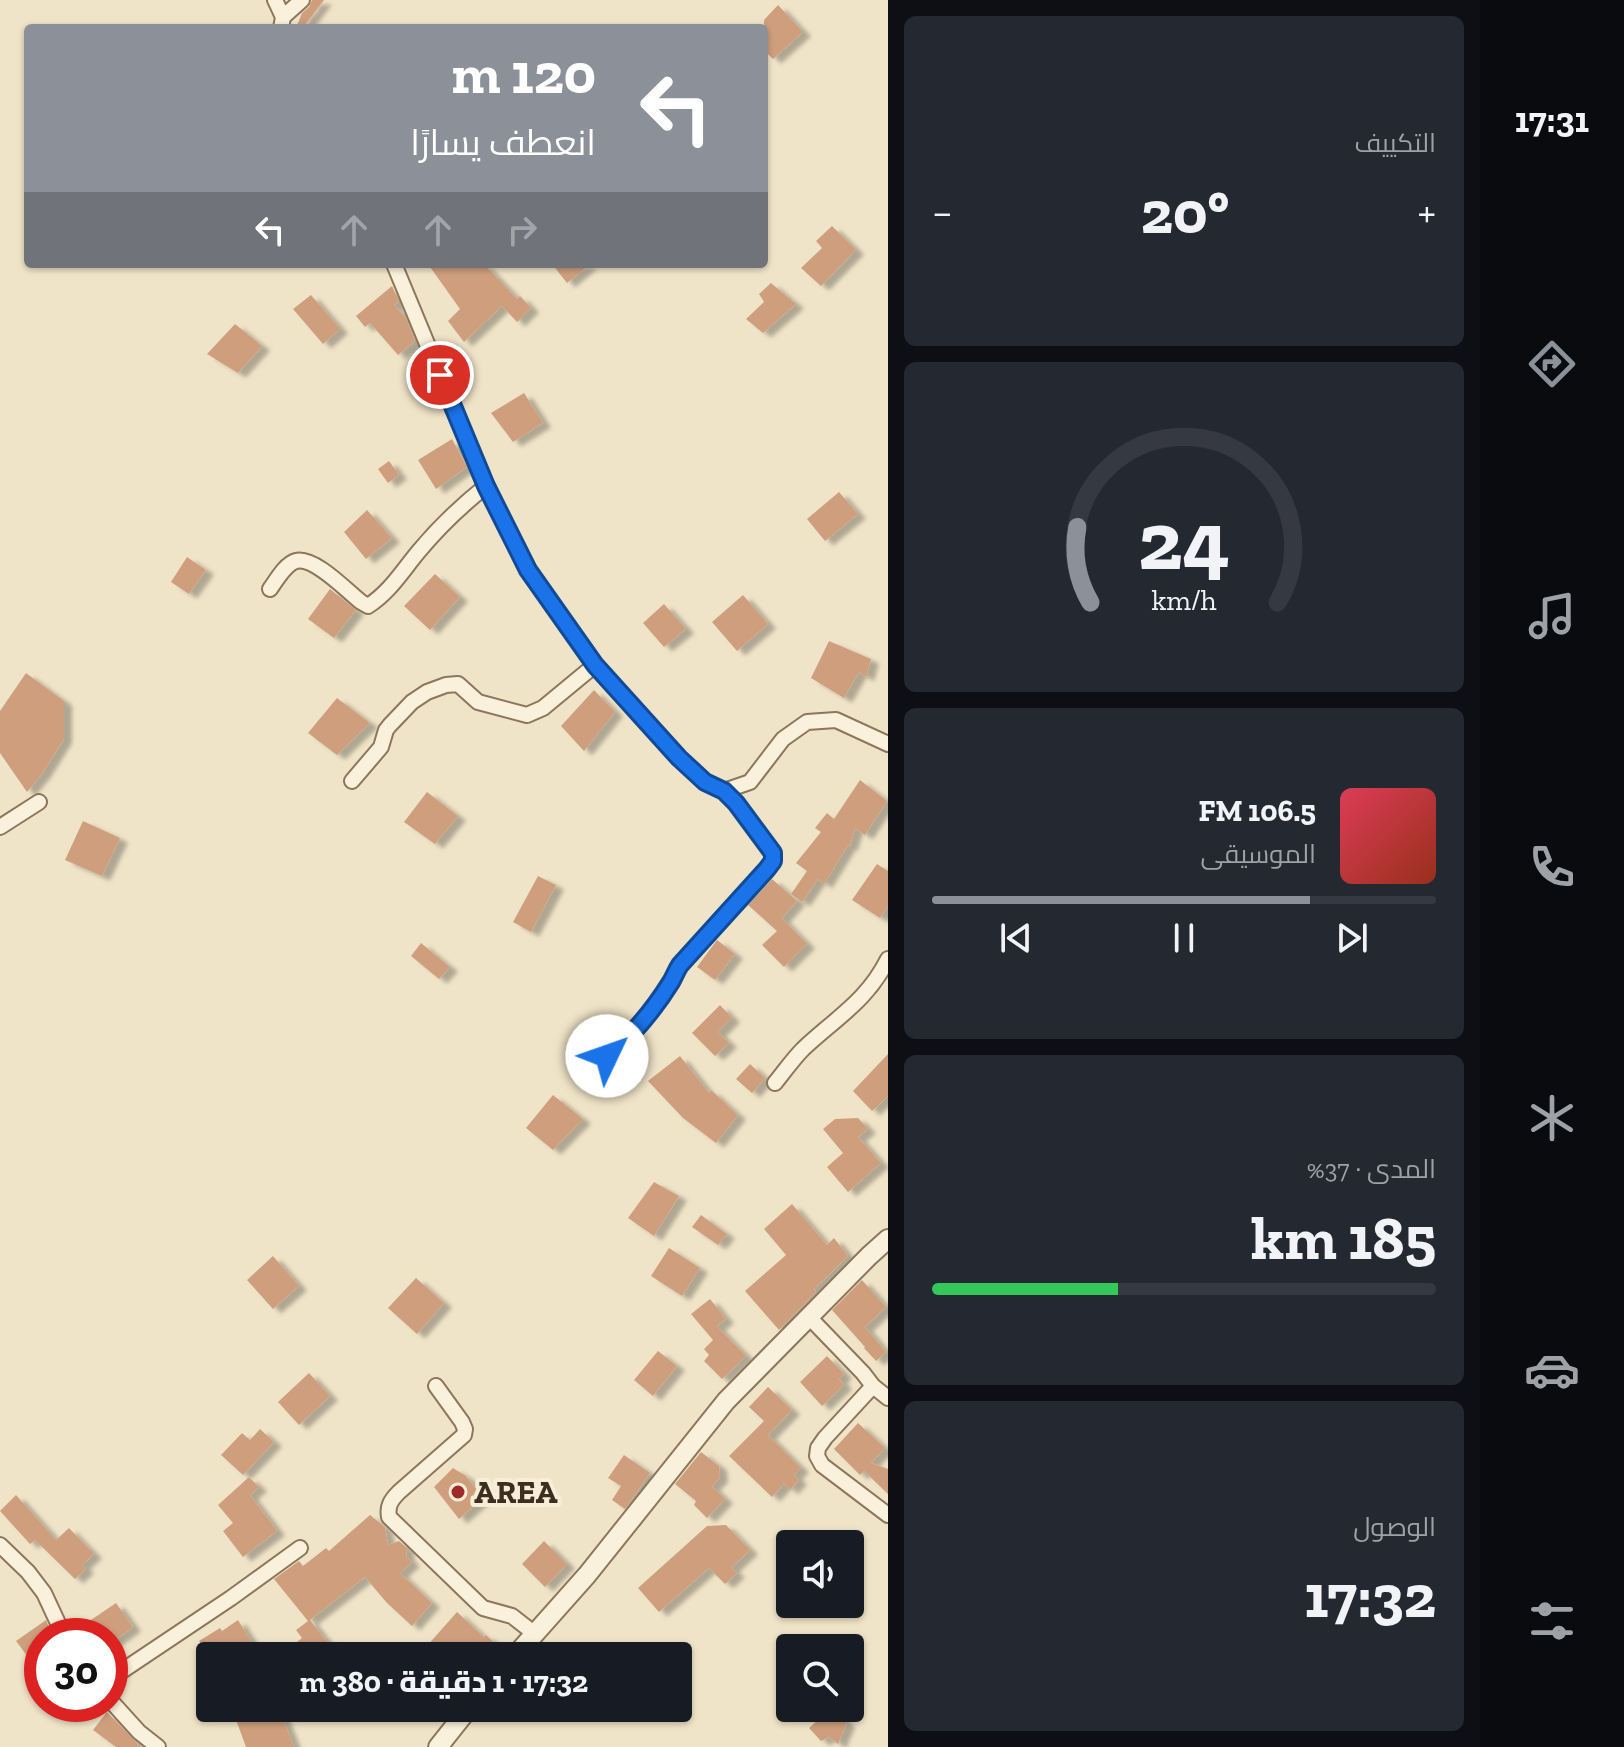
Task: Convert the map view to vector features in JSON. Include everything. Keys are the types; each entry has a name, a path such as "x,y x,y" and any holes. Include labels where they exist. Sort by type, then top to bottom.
{"street":[{"path":"275,0 282,23"},
{"path":"282,23 302,0"},
{"path":"396,268 486,486 528,570 595,665 687,766 705,782 724,791 773,853 773,861 680,965 654,1008 630,1038 607,1056"},
{"path":"270,589 289,565 303,561 319,567 368,606 387,591 443,523 486,486"},
{"path":"352,781 381,747 390,725 412,702 427,692 458,684 478,702 527,715 543,708 595,665"},
{"path":"724,791 750,782 783,739 807,722 836,720 888,744"},
{"path":"0,827 39,802"},
{"path":"775,1083 802,1051 862,999 888,959"},
{"path":"528,1642 587,1575 726,1401 888,1239"},
{"path":"809,1317 888,1398"},
{"path":"436,1386 462,1422 464,1435 399,1492 391,1501 389,1517 483,1608 512,1616 535,1634"},
{"path":"873,1386 825,1438 817,1456 822,1465 888,1515"},
{"path":"0,1545 28,1572 44,1593 56,1618"},
{"path":"128,1667 300,1548"},
{"path":"128,1720 158,1747"},
{"path":"438,1747 458,1722"}],"building":[{"path":"312,0 324,0 306,24 298,24 302,13"},
{"path":"778,5 803,32 773,59 768,54 768,24 764,24"},
{"path":"832,226 856,250 821,286 801,268 822,248 816,241"},
{"path":"431,268 488,268 517,299 520,296 531,308 517,322 502,306 464,342 448,321 460,309"},
{"path":"555,268 585,268 567,283"},
{"path":"771,283 796,304 763,333 746,319 764,302 759,294"},
{"path":"392,286 399,301 394,305 406,318 415,341 398,355 370,323 365,327 356,316"},
{"path":"311,295 340,329 323,344 293,309"},
{"path":"235,324 262,346 238,373 207,354"},
{"path":"524,393 543,423 513,442 491,413"},
{"path":"452,439 467,467 436,489 418,460"},
{"path":"389,461 399,475 388,483 378,469"},
{"path":"839,492 858,514 825,541 807,519"},
{"path":"367,510 392,538 366,559 344,532"},
{"path":"187,557 206,570 189,594 171,582"},
{"path":"435,574 460,597 430,630 404,606"},
{"path":"330,589 356,610 334,638 308,619"},
{"path":"743,595 768,624 737,651 712,622"},
{"path":"664,604 686,629 664,647 643,623"},
{"path":"829,641 871,659 866,677 859,672 844,698 811,678"},
{"path":"26,673 64,701 64,739 27,792 0,753 0,711"},
{"path":"594,690 615,712 584,751 561,726"},
{"path":"337,698 370,723 337,755 308,733"},
{"path":"860,780 887,801 865,835 855,828 850,846 824,884 818,879 802,902 791,894 807,871 796,863 821,832 815,828 827,813 834,819"},
{"path":"427,792 458,816 435,844 404,822"},
{"path":"83,821 120,838 102,876 65,860"},
{"path":"877,864 888,871 888,906 880,918 852,900"},
{"path":"538,876 556,885 531,932 513,922"},
{"path":"772,879 797,901 782,918 807,944 784,967 762,945 777,931 748,905"},
{"path":"717,940 735,954 715,980 697,967"},
{"path":"421,943 450,967 439,979 411,956"},
{"path":"720,1005 732,1018 718,1032 729,1043 715,1056 692,1033"},
{"path":"888,1054 888,1096 872,1111 853,1091"},
{"path":"680,1056 709,1093 711,1090 738,1115 716,1143 683,1118 648,1081"},
{"path":"750,1064 765,1078 752,1093 736,1079"},
{"path":"553,1095 583,1119 553,1150 526,1128"},
{"path":"858,1118 868,1129 858,1137 881,1163 848,1192 827,1167 843,1153 823,1129 835,1119"},
{"path":"654,1182 679,1196 654,1236 628,1218"},
{"path":"792,1204 827,1245 834,1238 848,1256 779,1330 745,1291 786,1255 764,1229"},
{"path":"701,1215 727,1234 718,1245 692,1227"},
{"path":"669,1248 700,1268 682,1296 651,1276"},
{"path":"273,1256 299,1286 273,1309 247,1280"},
{"path":"416,1278 444,1303 417,1334 388,1308"},
{"path":"862,1280 886,1307 865,1327 886,1352 876,1361 832,1310"},
{"path":"710,1299 726,1319 717,1326 746,1356 722,1379 704,1361 709,1355 704,1349 713,1340 691,1314"},
{"path":"658,1351 677,1366 653,1396 634,1380"},
{"path":"827,1356 844,1374 839,1379 844,1385 822,1406 800,1382"},
{"path":"309,1373 330,1396 299,1425 278,1402"},
{"path":"768,1387 792,1410 768,1435 801,1468 794,1475 799,1480 790,1490 784,1484 772,1497 729,1456 764,1421 749,1407"},
{"path":"858,1423 885,1448 871,1463 888,1469 888,1494 864,1471 860,1475 834,1449"},
{"path":"260,1429 274,1442 243,1475 221,1455 242,1433 250,1440"},
{"path":"701,1452 719,1466 720,1478 712,1486 725,1499 707,1518 694,1505 696,1501 675,1484"},
{"path":"624,1455 650,1473 625,1509 612,1500 621,1486 608,1478"},
{"name":"AREA","path":"453,1468 466,1476 483,1498 459,1519 434,1487"},
{"path":"249,1477 259,1487 250,1495 277,1531 243,1557 223,1531 233,1523 218,1505"},
{"path":"16,1495 56,1540 69,1528 94,1554 82,1565 86,1569 75,1579 35,1540 30,1544 0,1511"},
{"path":"370,1515 385,1527 388,1545 399,1541 407,1548 406,1556 412,1562 400,1573 432,1603 412,1626 365,1577 310,1620 327,1642 297,1642 302,1638 296,1630 308,1621 274,1579 299,1561 303,1566 326,1548 329,1551"},
{"path":"726,1525 750,1550 731,1568 737,1573 725,1584 709,1568 659,1612 638,1588 707,1526"},
{"path":"544,1541 567,1564 545,1587 522,1564"},
{"path":"116,1603 127,1618 94,1618"},
{"path":"457,1612 493,1642 430,1642"},
{"path":"238,1620 252,1642 199,1641 220,1628 222,1631"},
{"path":"24,1635 24,1652 16,1641"},
{"path":"99,1722 117,1722 139,1747 116,1747 93,1730"},
{"path":"237,1722 284,1722 294,1747 246,1747"},
{"path":"816,1722 847,1723 838,1744 829,1737 821,1741 809,1728"}],"place":[{"name":"AREA","path":"458,1492"}],"route":[{"path":"440,375 486,486 528,570 595,665 679,758 705,782 724,791 736,803 773,853 773,861 767,869 676,970 654,1008 630,1038 607,1056"}]}
